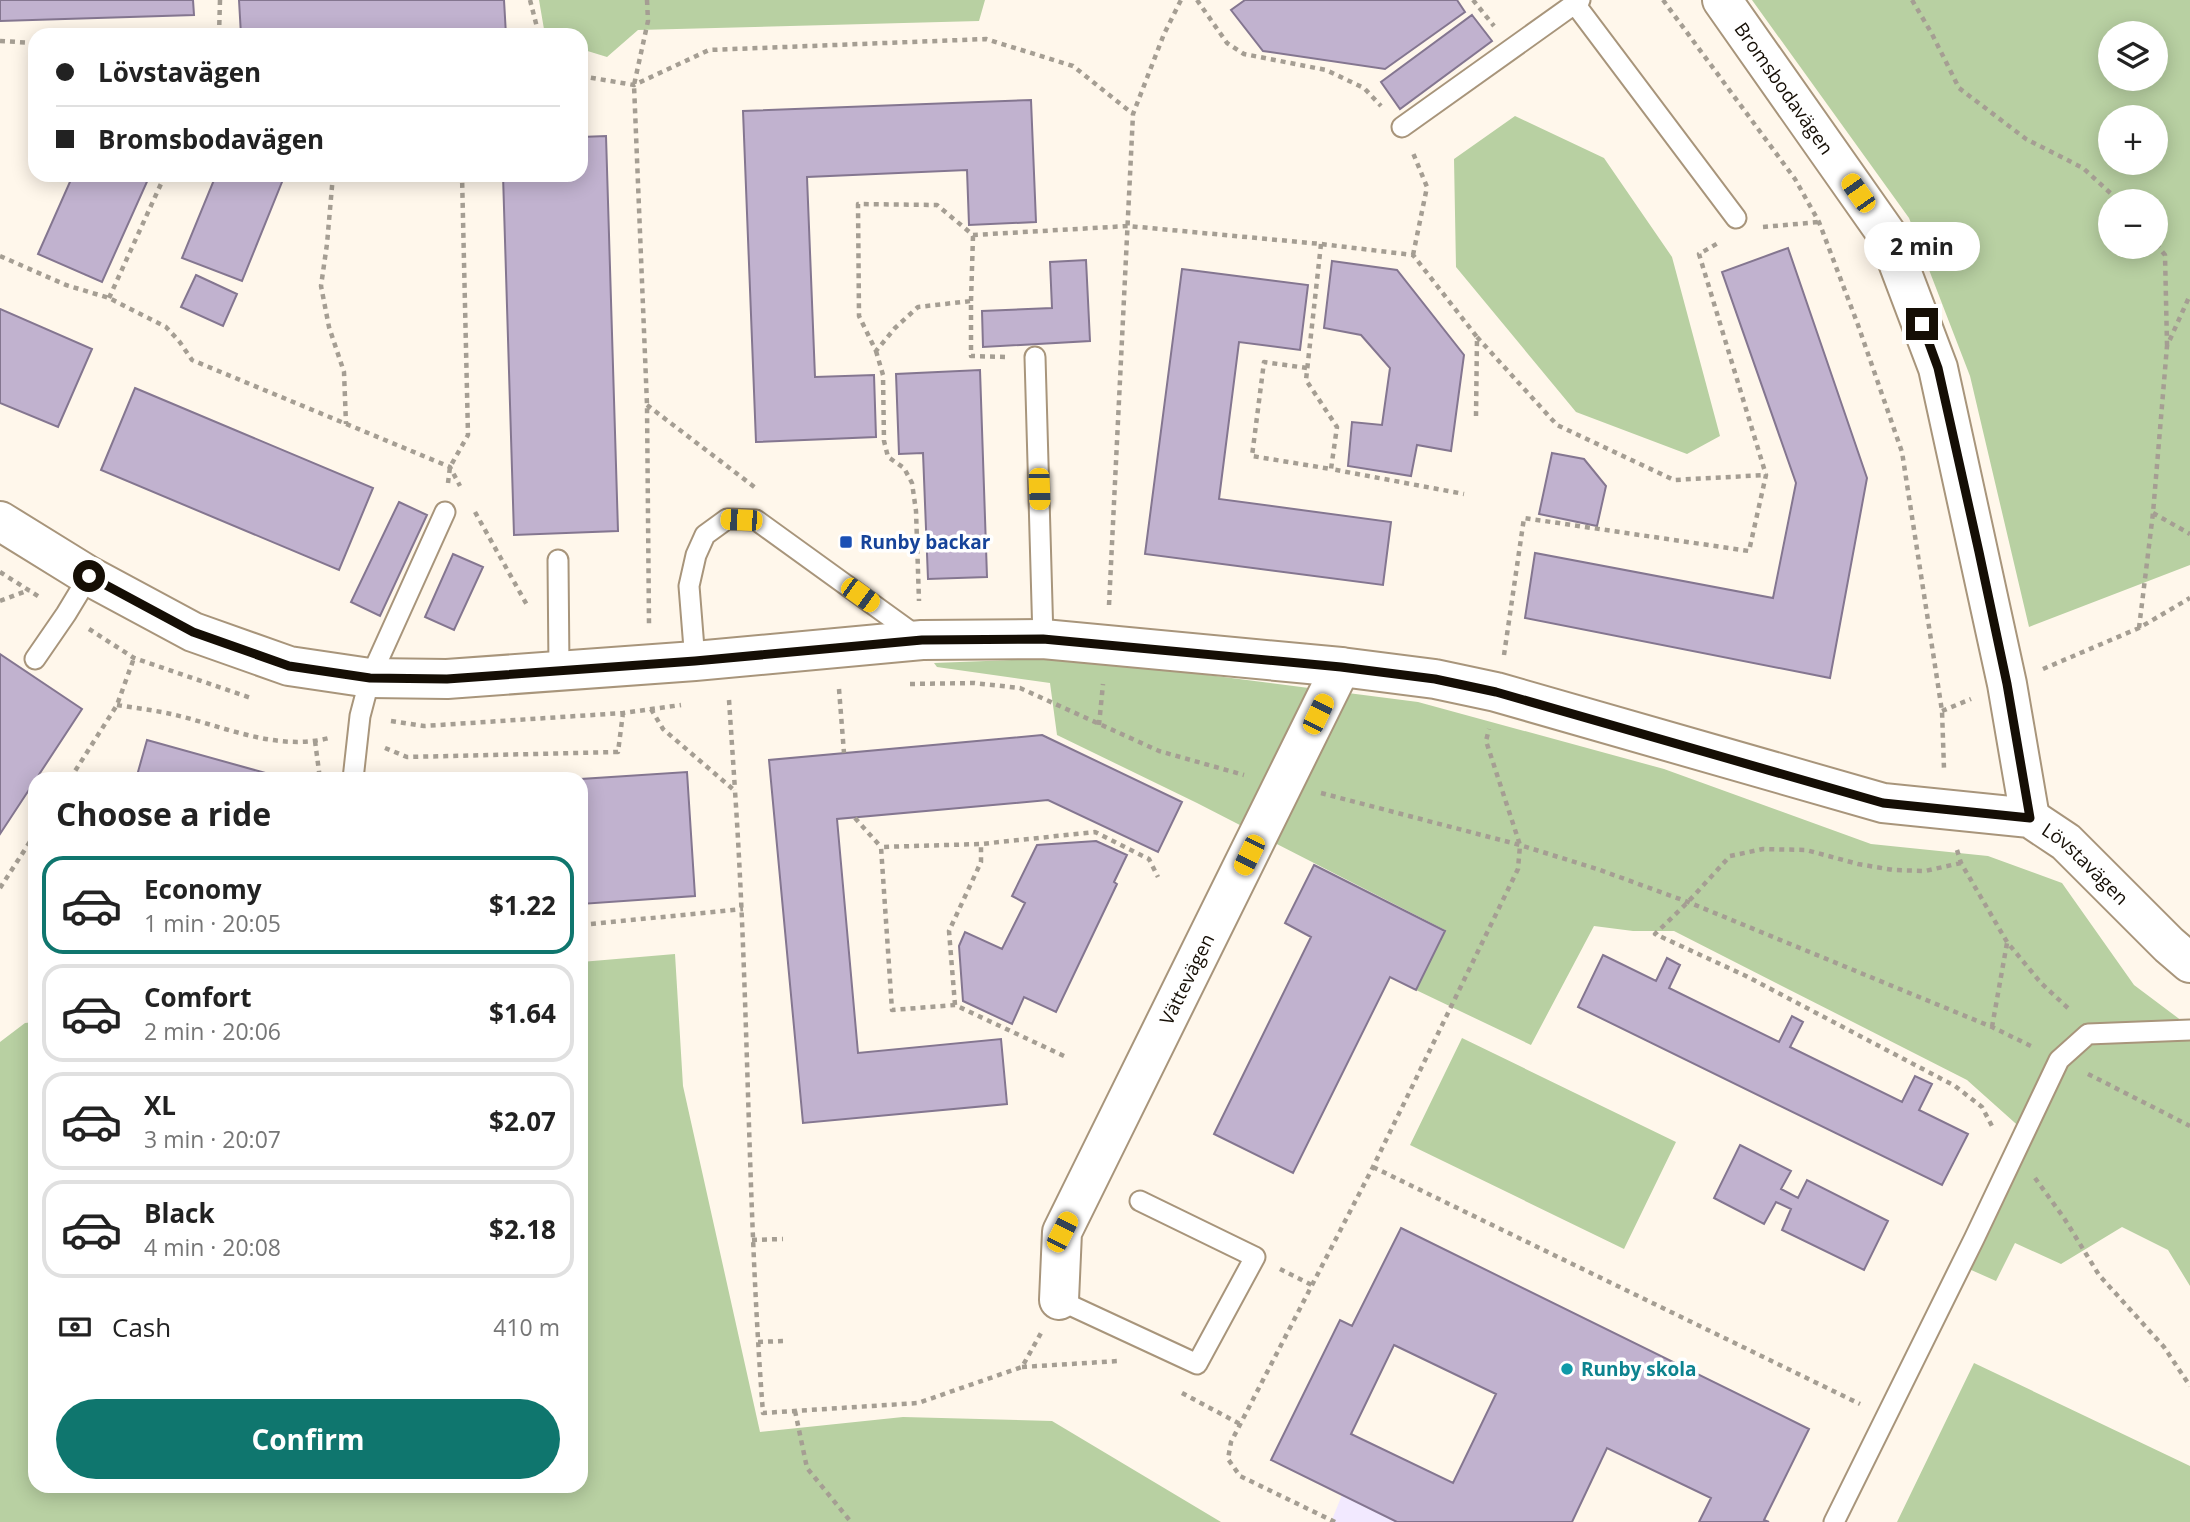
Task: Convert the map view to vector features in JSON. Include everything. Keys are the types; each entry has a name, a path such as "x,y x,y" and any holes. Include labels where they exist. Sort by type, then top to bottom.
{"street":[{"name":"Bromsbodavägen","path":"1721,0 1888,236 1938,368 2007,684 2030,818"},
{"name":"Lövstavägen","path":"0,521 89,576 193,632 289,666 370,678 447,679 559,653 649,664 695,661 920,623 1043,639 1107,643 1435,679 1496,692 1883,803 2030,818 2066,842 2190,963"},
{"name":"Vättevägen","path":"1059,1300 1062,1232 1341,667"}],"lane":[{"path":"1402,127 1577,2 1736,218"},
{"path":"1035,357 1043,639"},
{"path":"354,772 360,716 370,678 445,512"},
{"path":"695,661 689,586 696,555 705,535 727,519 756,520 920,623"},
{"path":"558,560 559,653"},
{"path":"35,659 89,576"},
{"path":"1834,1522 2059,1060 2088,1034 2190,1030"},
{"path":"1059,1300 1197,1364 1255,1256 1140,1201"}],"path":[{"path":"219,28 220,0"},
{"path":"530,0 537,28"},
{"path":"647,0 648,21 634,85 647,405 650,709 663,729 734,791"},
{"path":"1099,725 1107,643 1133,114 1164,34 1181,0"},
{"path":"1196,0 1227,43 1244,54 1326,70 1364,88 1402,127 1427,187 1413,256"},
{"path":"1663,0 1795,179 1819,222 1902,452 1942,711 1945,810 1961,863 2007,942 2041,983 2077,1017 2059,1060"},
{"path":"1912,0 1959,88 2026,139 2082,168 2106,189"},
{"path":"588,77 634,85 709,50 986,39 1073,66 1133,114"},
{"path":"0,41 28,43"},
{"path":"109,298 162,182"},
{"path":"332,182 321,286 329,327 344,372 346,424"},
{"path":"450,467 468,435 462,182"},
{"path":"920,623 912,483 904,468 888,457 883,375 876,351 859,316 858,204 937,205 973,235 1128,226 1321,244 1413,256 1477,337 1557,425 1674,480 1766,475"},
{"path":"1756,227 1819,222"},
{"path":"973,235 971,356 1035,357"},
{"path":"1335,1522 1240,1476 1228,1459 1231,1442 1373,1167 1518,869 1520,845 1486,741 1501,674 1524,518 1749,551 1766,475 1699,254 1721,241"},
{"path":"1321,244 1306,380 1337,427 1331,469"},
{"path":"0,256 65,285 109,298 166,327 192,360 450,467 463,491"},
{"path":"2139,628 2153,513 2167,346 2165,259"},
{"path":"2167,346 2190,295"},
{"path":"876,351 895,328 918,307 971,301"},
{"path":"1476,416 1477,337"},
{"path":"1307,368 1264,362 1252,456 1464,494"},
{"path":"647,405 762,493"},
{"path":"470,503 537,622 559,653"},
{"path":"2153,513 2190,534"},
{"path":"0,572 134,658 256,699"},
{"path":"0,601 29,590"},
{"path":"1942,711 2139,628 2190,598"},
{"path":"74,772 117,705 134,658"},
{"path":"907,684 974,683 1020,688 1159,751 1520,845 1600,870 1688,902 1992,1027 2190,1126"},
{"path":"831,690 850,688"},
{"path":"839,689 844,753"},
{"path":"716,701 729,700 743,909 752,1240 763,1413 918,1403 1022,1367 1118,1361 1129,1367"},
{"path":"360,716 425,726 623,713 690,704"},
{"path":"117,705 170,713 283,741 315,741 333,736 356,739 407,757 618,752 623,713"},
{"path":"315,741 319,772"},
{"path":"855,818 881,847 892,1010 955,1005 1064,1056"},
{"path":"881,847 981,844 1095,832 1149,859 1158,877"},
{"path":"955,1005 949,931 981,862 981,844"},
{"path":"0,888 28,845"},
{"path":"1961,863 1925,871 1893,870 1858,864 1806,850 1763,849 1730,856 1655,934 1746,976 1955,1086 1982,1107 2010,1162 2035,1177 2064,1217 2099,1275 2164,1347 2190,1386"},
{"path":"588,924 743,909"},
{"path":"1992,1027 2007,942"},
{"path":"1373,1167 1886,1417"},
{"path":"752,1240 783,1239"},
{"path":"1280,1269 1312,1285"},
{"path":"1022,1367 1059,1300"},
{"path":"758,1342 784,1341"},
{"path":"1173,1389 1240,1424"},
{"path":"795,1410 807,1468 851,1522"}],"shaded area":[{"path":"1342,1495 1397,1522 1331,1522"}],"green space":[{"path":"539,0 985,0 979,21 638,30 607,57 588,51 588,28 544,28"},
{"path":"1752,0 2190,0 2190,565 2029,627 1970,376 1909,218"},
{"path":"1515,116 1604,158 1672,257 1720,436 1687,454 1576,412 1456,267 1454,159"},
{"path":"1034,659 1123,664 1418,702 1664,769 1871,844 1988,856 2062,883 2134,985 2190,1027 2190,1286 2168,1250 2122,1227 2061,1264 2015,1243 1996,1281 1969,1269 2033,1139 1967,1080 1674,931 1633,931 1594,926 1531,1045 1416,990 1445,930 1197,803 1057,735 1050,683 937,667 934,663"},
{"path":"675,954 683,1086 760,1432 903,1417 1052,1421 1221,1522 0,1522 0,1042 28,1023 28,1493 588,1493 588,961"},
{"path":"1462,1038 1676,1142 1624,1249 1410,1145"},
{"path":"1974,1363 2190,1466 2190,1522 1897,1522"}],"building":[{"path":"0,0 193,0 194,15 0,21"},
{"path":"239,0 504,0 506,28 241,28"},
{"path":"1245,0 1457,0 1465,12 1385,69 1263,51 1231,10"},
{"path":"1472,15 1492,41 1400,109 1381,82"},
{"path":"1031,100 1036,222 969,225 967,170 807,177 815,377 874,375 876,437 756,442 743,111"},
{"path":"606,136 618,531 514,535 503,182 588,182 588,137"},
{"path":"70,182 147,182 102,282 38,254"},
{"path":"213,182 282,182 242,281 182,258"},
{"path":"1788,248 1867,478 1830,678 1525,618 1535,553 1773,598 1796,483 1722,272"},
{"path":"1086,260 1090,341 983,347 982,311 1052,308 1050,262"},
{"path":"1332,261 1397,270 1464,355 1451,451 1417,445 1411,476 1348,466 1352,422 1382,425 1390,368 1361,335 1324,328"},
{"path":"1182,269 1308,285 1300,350 1239,342 1219,499 1391,522 1383,585 1145,554"},
{"path":"196,275 237,294 223,326 181,307"},
{"path":"0,309 92,349 58,427 0,403"},
{"path":"980,370 987,577 928,579 923,453 899,454 896,374"},
{"path":"135,388 373,488 339,570 101,470"},
{"path":"1552,453 1584,459 1606,486 1597,526 1539,514"},
{"path":"399,502 427,515 380,616 351,602"},
{"path":"453,554 483,567 454,630 425,617"},
{"path":"0,654 82,709 41,772 28,772 28,791 0,834"},
{"path":"1042,735 1182,802 1158,852 1048,800 837,819 858,1053 1001,1039 1007,1104 803,1123 769,760"},
{"path":"147,740 262,772 138,772"},
{"path":"687,772 695,896 588,904 588,779"},
{"path":"1096,841 1127,855 1114,882 1117,884 1056,1012 1024,997 1012,1024 963,1001 959,946 965,932 1002,949 1025,903 1012,896 1037,845"},
{"path":"1314,865 1445,931 1416,990 1390,977 1293,1173 1214,1134 1311,937 1285,923"},
{"path":"1603,955 1656,981 1667,958 1680,965 1669,988 1779,1042 1792,1016 1803,1022 1790,1047 1902,1102 1915,1076 1932,1084 1919,1110 1968,1134 1942,1185 1578,1007"},
{"path":"1740,1145 1791,1171 1781,1189 1798,1198 1807,1180 1888,1221 1864,1270 1782,1230 1791,1209 1776,1202 1764,1224 1714,1198"},
{"name":"Runby skola","path":"1401,1228 1809,1429 1764,1520 1769,1522 1699,1522 1711,1498 1607,1448 1572,1522 1397,1522 1271,1460 1340,1320 1352,1326","holes":["1394,1345 1496,1394 1453,1483 1351,1434"]}],"place":[{"name":"Runby backar","path":"846,542"},
{"name":"Runby skola","path":"1567,1369"}],"route":[{"path":"89,576 193,632 289,666 370,678 447,679 695,661 922,640 1043,639 1107,643 1435,679 1496,692 1883,803 2030,818 2007,684 1979,552 1938,368 1922,324"}]}
